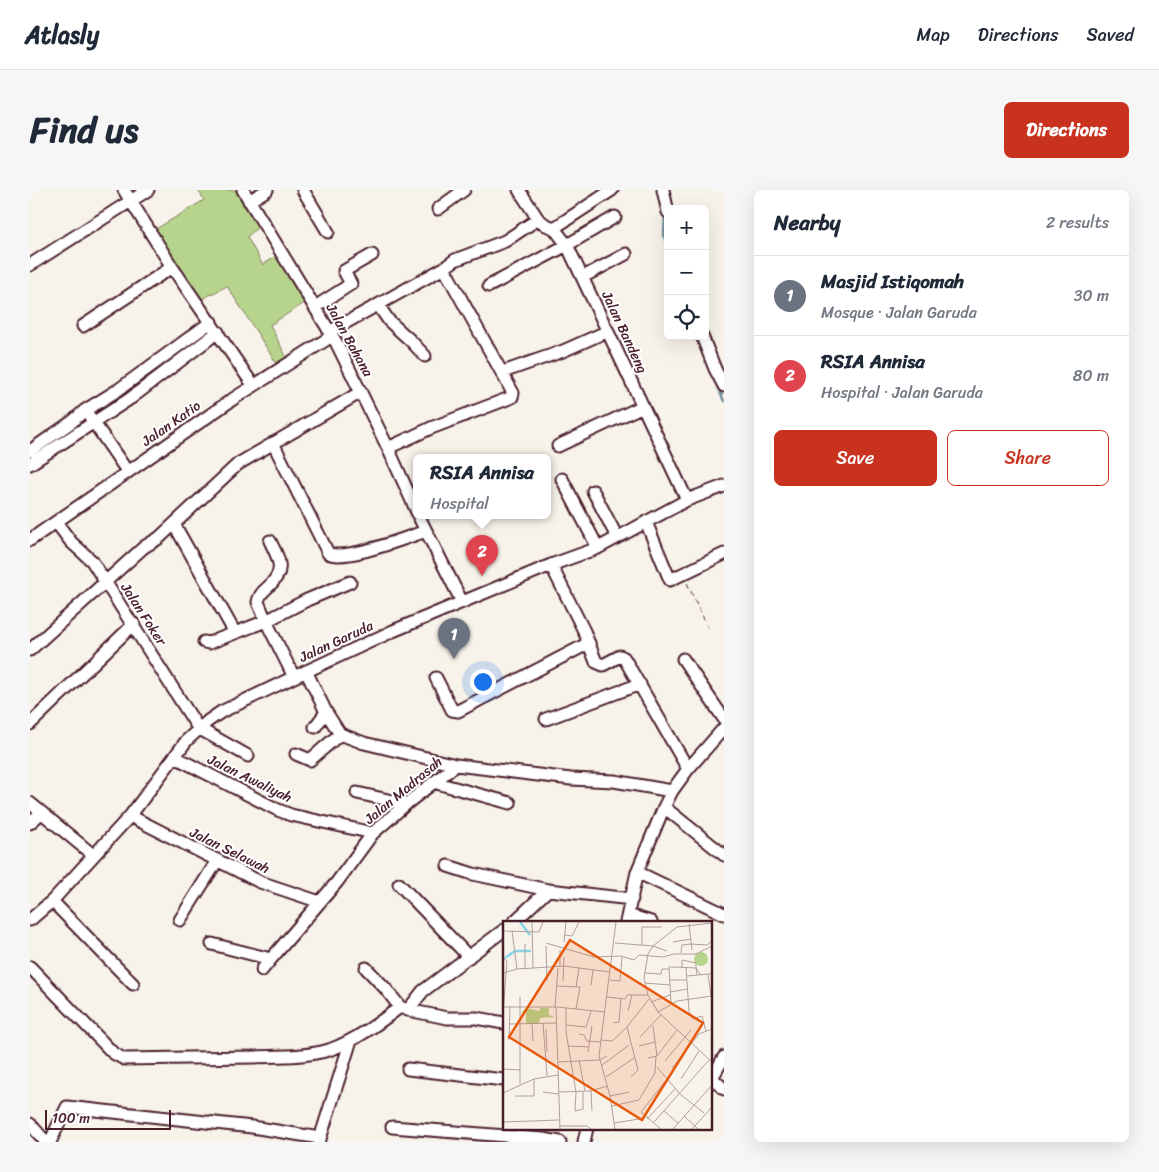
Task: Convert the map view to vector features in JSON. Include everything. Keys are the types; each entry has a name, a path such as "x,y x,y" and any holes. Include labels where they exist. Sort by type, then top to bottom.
{"street":[{"path":"30,266 127,195 148,190"},
{"name":"Jalan Bahana","path":"242,190 315,307 413,493"},
{"path":"249,201 267,190"},
{"path":"304,190 328,232"},
{"path":"438,209 464,190"},
{"name":"Jalan Bandeng","path":"519,190 538,219 554,228 567,244 687,500"},
{"path":"554,228 612,190"},
{"path":"663,190 666,205"},
{"path":"127,195 172,266 253,385"},
{"path":"489,286 615,217"},
{"name":"Jalan Katio","path":"30,540 127,471 330,334 455,260 505,241 538,219"},
{"path":"583,277 626,254"},
{"path":"315,307 352,284 344,271 372,255"},
{"path":"82,326 172,266"},
{"path":"388,448 431,428 512,397 513,393 503,372 444,268"},
{"path":"378,305 389,321 425,356"},
{"path":"30,451 211,322"},
{"path":"30,464 131,398 218,332"},
{"path":"503,372 608,332"},
{"path":"704,340 724,386"},
{"path":"149,366 158,376"},
{"path":"30,650 144,547 159,538 238,464 361,392"},
{"path":"558,446 643,406"},
{"path":"84,411 94,422 127,471"},
{"path":"273,443 328,554 337,557 365,551 426,531"},
{"path":"562,479 598,548"},
{"name":"Jalan Garuda","path":"30,920 52,900 130,816 198,728 221,712 393,631 550,565 598,548 687,500 724,486"},
{"path":"593,491 617,537"},
{"name":"Jalan Bahana","path":"421,519 462,602"},
{"name":"Jalan Foker","path":"56,522 71,542 92,561 134,624 198,728"},
{"path":"646,522 668,579 671,580 683,575 724,554"},
{"path":"174,524 235,633"},
{"path":"270,541 278,558 280,569 274,582 258,598 258,602 294,677"},
{"path":"550,565 589,643 596,662 603,665 620,656 624,658 688,769"},
{"path":"204,642 209,643 266,622 307,600 350,582"},
{"path":"30,724 134,624"},
{"path":"436,678 452,710 458,710 589,643"},
{"path":"683,659 724,719"},
{"path":"306,671 326,712 340,734 364,743 456,765"},
{"path":"546,718 640,684"},
{"path":"315,727 326,712"},
{"path":"198,728 248,756"},
{"path":"643,921 627,919 637,872 664,807 672,791 688,769 724,728"},
{"path":"296,754 310,760 340,734"},
{"name":"Jalan Awaliyah","path":"175,757 278,810 291,815 373,834"},
{"name":"Jalan Madrasah","path":"262,970 338,882 373,834 406,804 456,765 571,779 614,781 672,791"},
{"path":"433,782 510,803"},
{"path":"357,793 406,804"},
{"path":"30,803 93,855"},
{"path":"664,807 724,855"},
{"path":"30,823 41,813"},
{"name":"Jalan Selawah","path":"130,816 260,882 320,902"},
{"path":"180,920 217,861"},
{"path":"448,866 473,874 548,890 632,899"},
{"path":"637,872 724,914"},
{"path":"399,884 469,957"},
{"path":"515,921 548,890"},
{"path":"52,900 133,984"},
{"path":"30,967 113,1053 124,1059 224,1058 310,1054 330,1049 351,1040 404,1008 423,991 503,931"},
{"path":"212,944 271,959"},
{"path":"366,968 404,1008 448,1018 476,1018 503,1023"},
{"path":"50,1142 67,1107 252,1127 320,1140 351,1040"},
{"path":"724,1057 712,1078 724,1089"},
{"path":"408,1068 503,1080"},
{"path":"30,1124 46,1142"},
{"path":"392,1126 534,1138 560,1142"}],"path":[{"path":"683,575 709,630"}],"green space":[{"path":"198,190 237,190 259,226 247,237 263,265 277,255 306,302 270,325 287,358 277,364 227,286 196,302 151,232 204,200"}],"waterway":[{"path":"711,373 724,401"}],"place":[{"name":"RSIA Annisa","path":"482,576"},
{"name":"Masjid Istiqomah","path":"454,659"}]}
